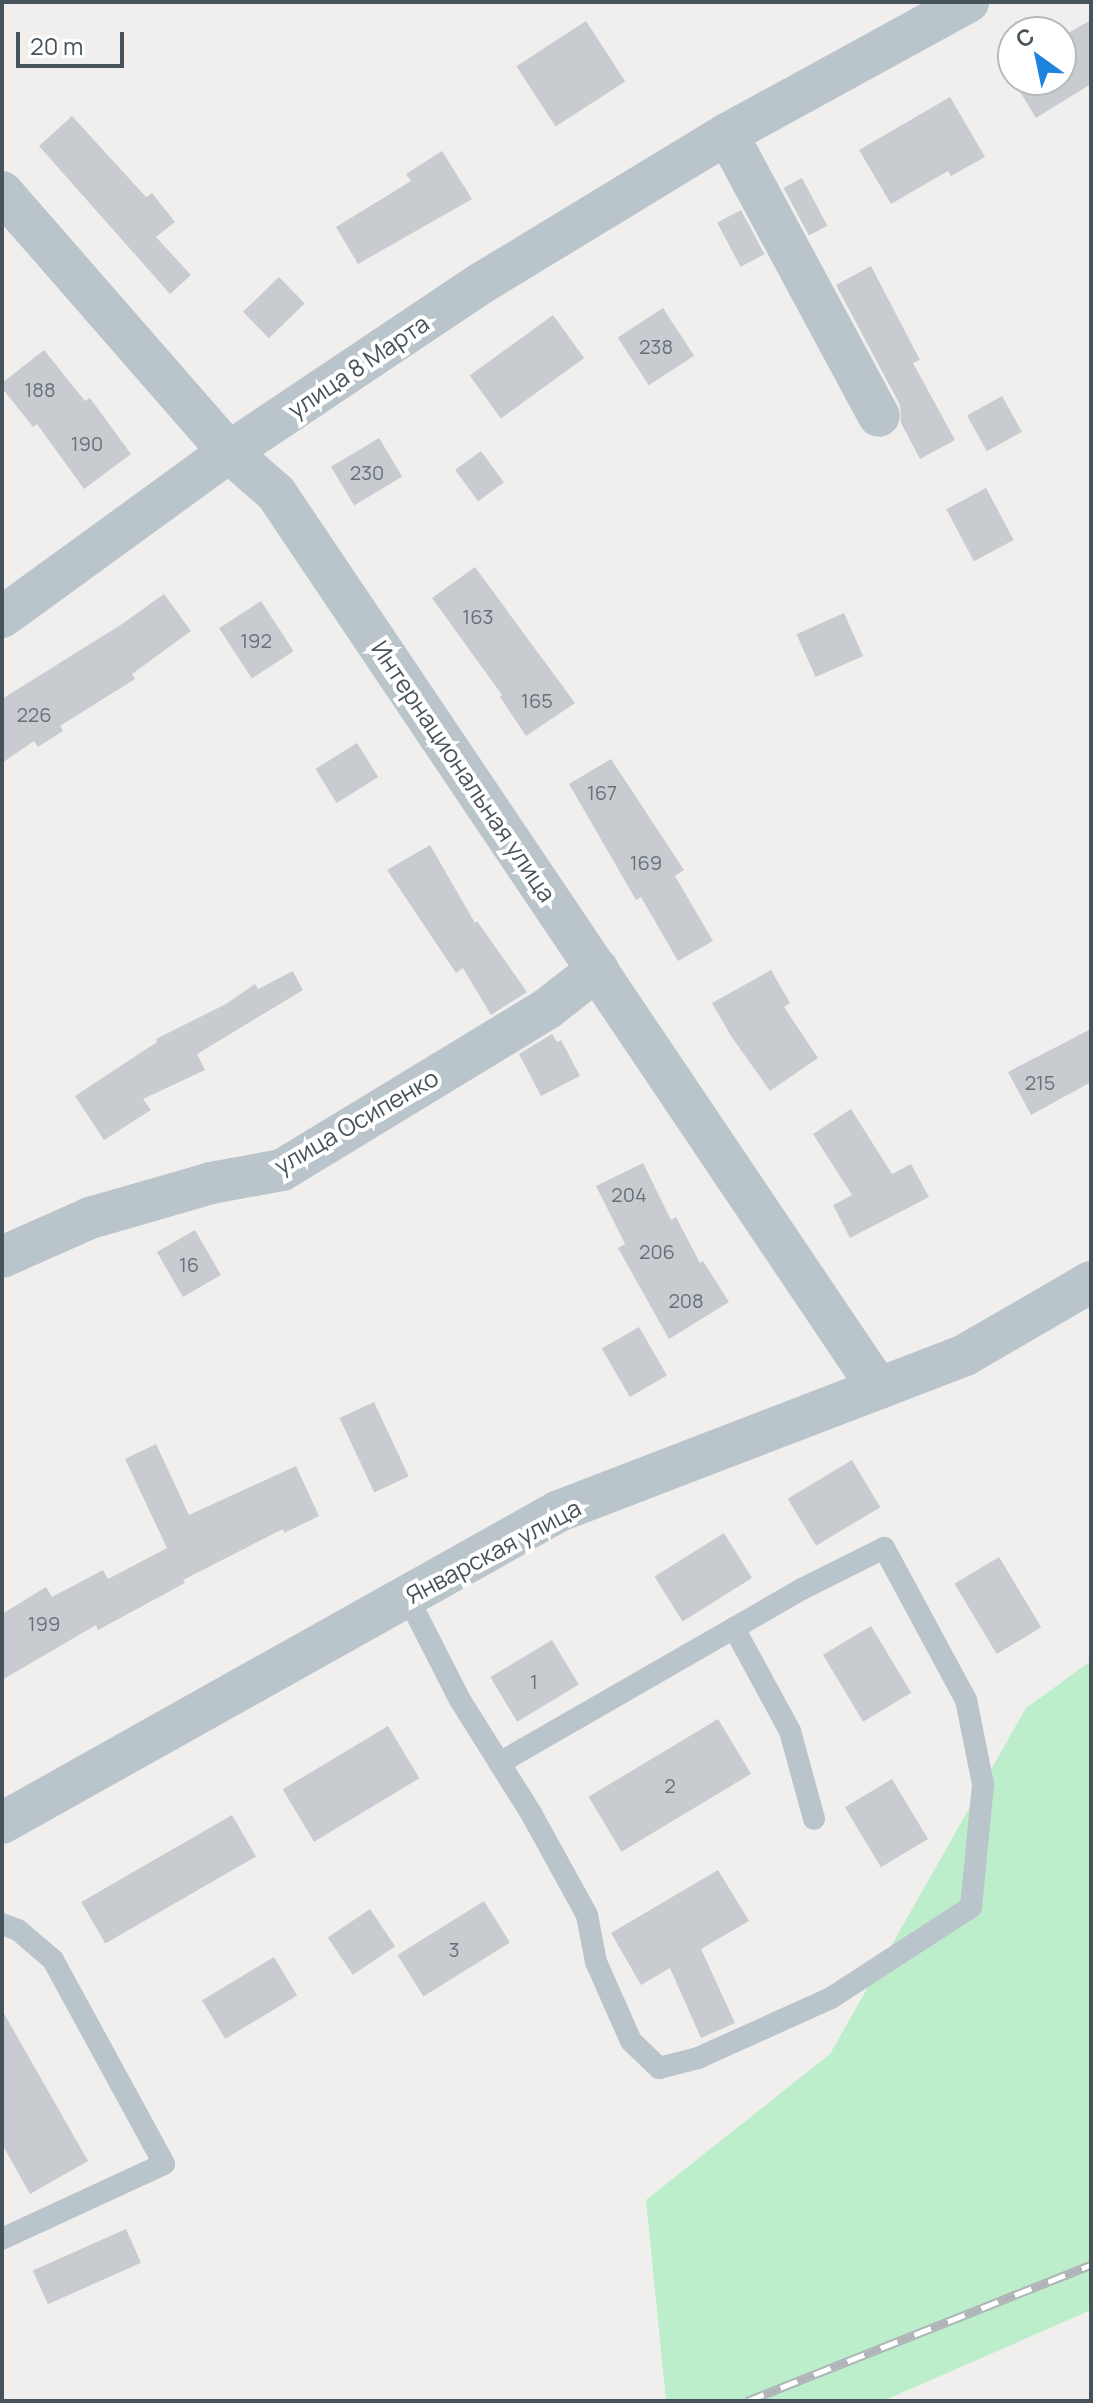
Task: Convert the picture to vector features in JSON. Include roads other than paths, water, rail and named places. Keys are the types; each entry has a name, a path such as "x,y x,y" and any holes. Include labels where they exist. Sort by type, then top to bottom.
{"street":[{"name":"улица 8 Марта","path":"2,617 229,452 480,284 727,134 968,2"},
{"path":"727,134 879,416"},
{"name":"Интернациональная улица","path":"2,192 229,452 276,493 878,1388"},
{"name":"улица Осипенко","path":"2,1257 90,1218 211,1183 282,1170 548,1008 598,969"},
{"name":"Январская улица","path":"2,1823 559,1511 965,1355 1091,1282"}],"lane":[{"path":"407,1596 460,1700 587,1915 596,1962 631,2041 659,2068 698,2058 831,1998 971,1907 983,1784 966,1700 884,1548 734,1628 500,1763"},
{"path":"734,1628 790,1731 814,1819"},
{"path":"2,1924 18,1930 53,1960 164,2164 2,2239"}],"railway":[{"path":"747,2401 1091,2265"}]}
